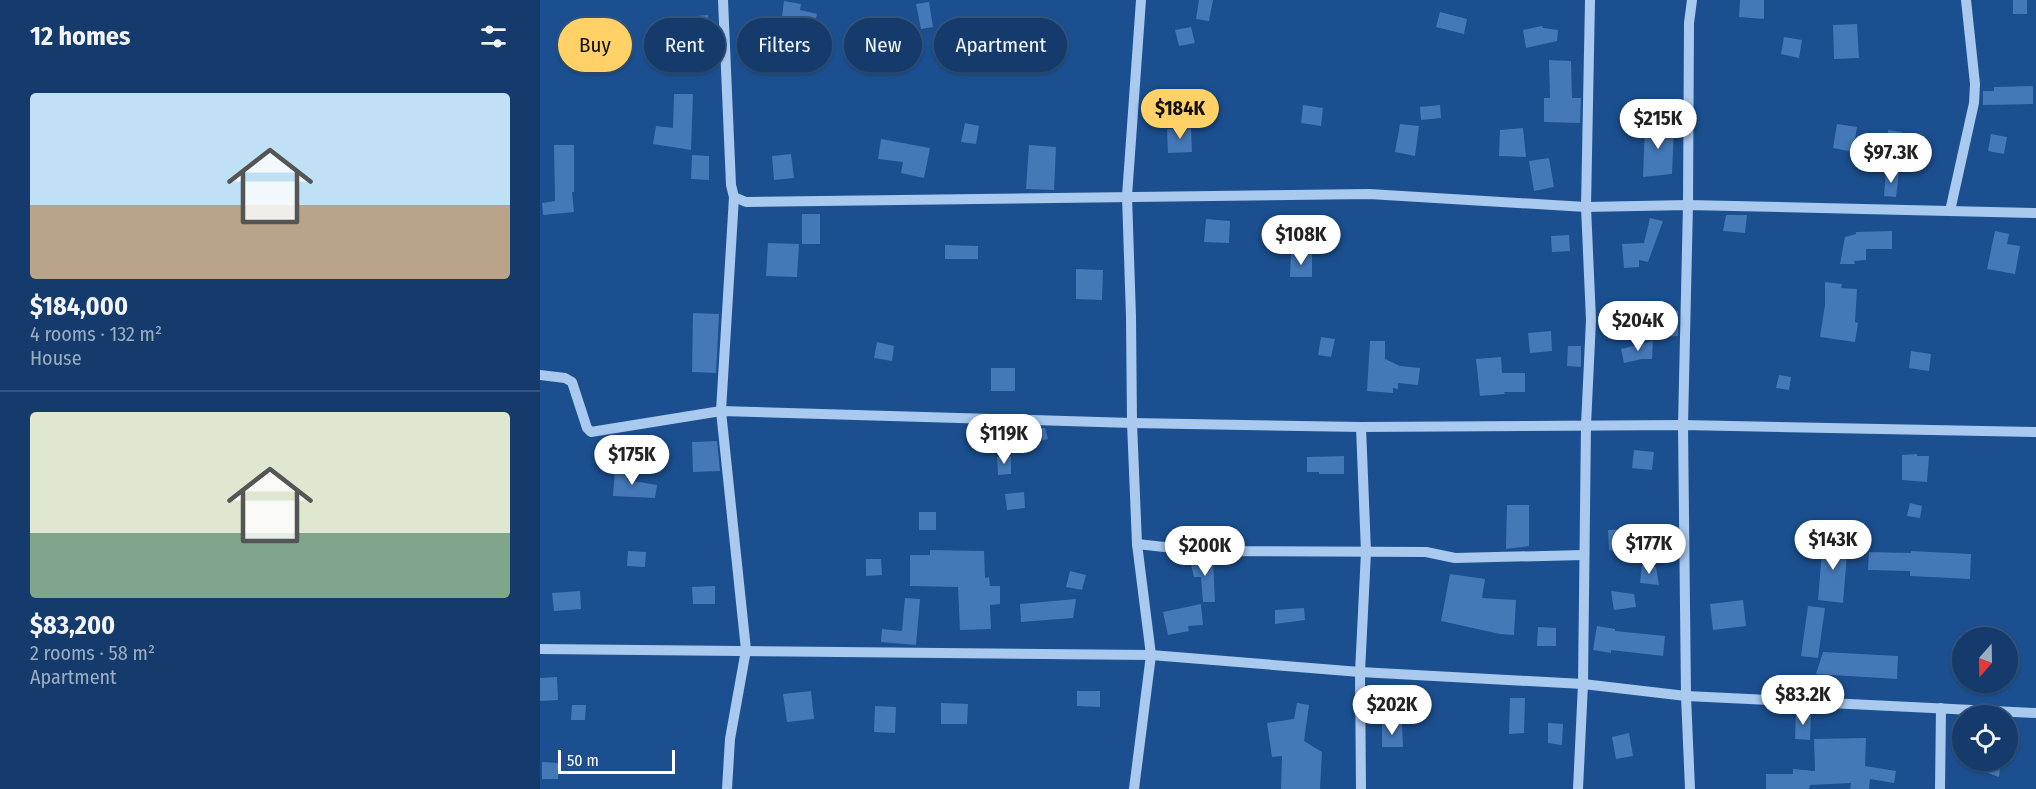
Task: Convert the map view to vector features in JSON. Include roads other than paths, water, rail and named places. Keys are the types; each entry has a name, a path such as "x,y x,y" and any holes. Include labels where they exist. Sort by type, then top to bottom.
{"street":[{"path":"723,0 731,186 734,196 721,411 746,650 730,739 727,789"},
{"path":"1134,789 1150,655 1137,544 1127,196 1141,0"},
{"path":"1578,789 1583,684 1586,425 1591,320 1586,207 1590,0"},
{"path":"1690,789 1686,696 1683,425 1689,23 1692,0"},
{"path":"1950,211 1974,103 1975,84 1966,0"},
{"path":"734,196 746,202 1369,194 1586,207 1688,205 2036,213"},
{"path":"540,377 565,378 573,382 587,428 591,432 721,411 1361,427 1683,425 2036,432"},
{"path":"1360,789 1360,672 1366,552 1361,427"},
{"path":"1137,544 1201,551 1426,552 1455,558 1584,555"},
{"path":"540,649 1150,655 1360,672 1583,684 1686,696 2036,713"},
{"path":"1940,789 1941,708"}]}
